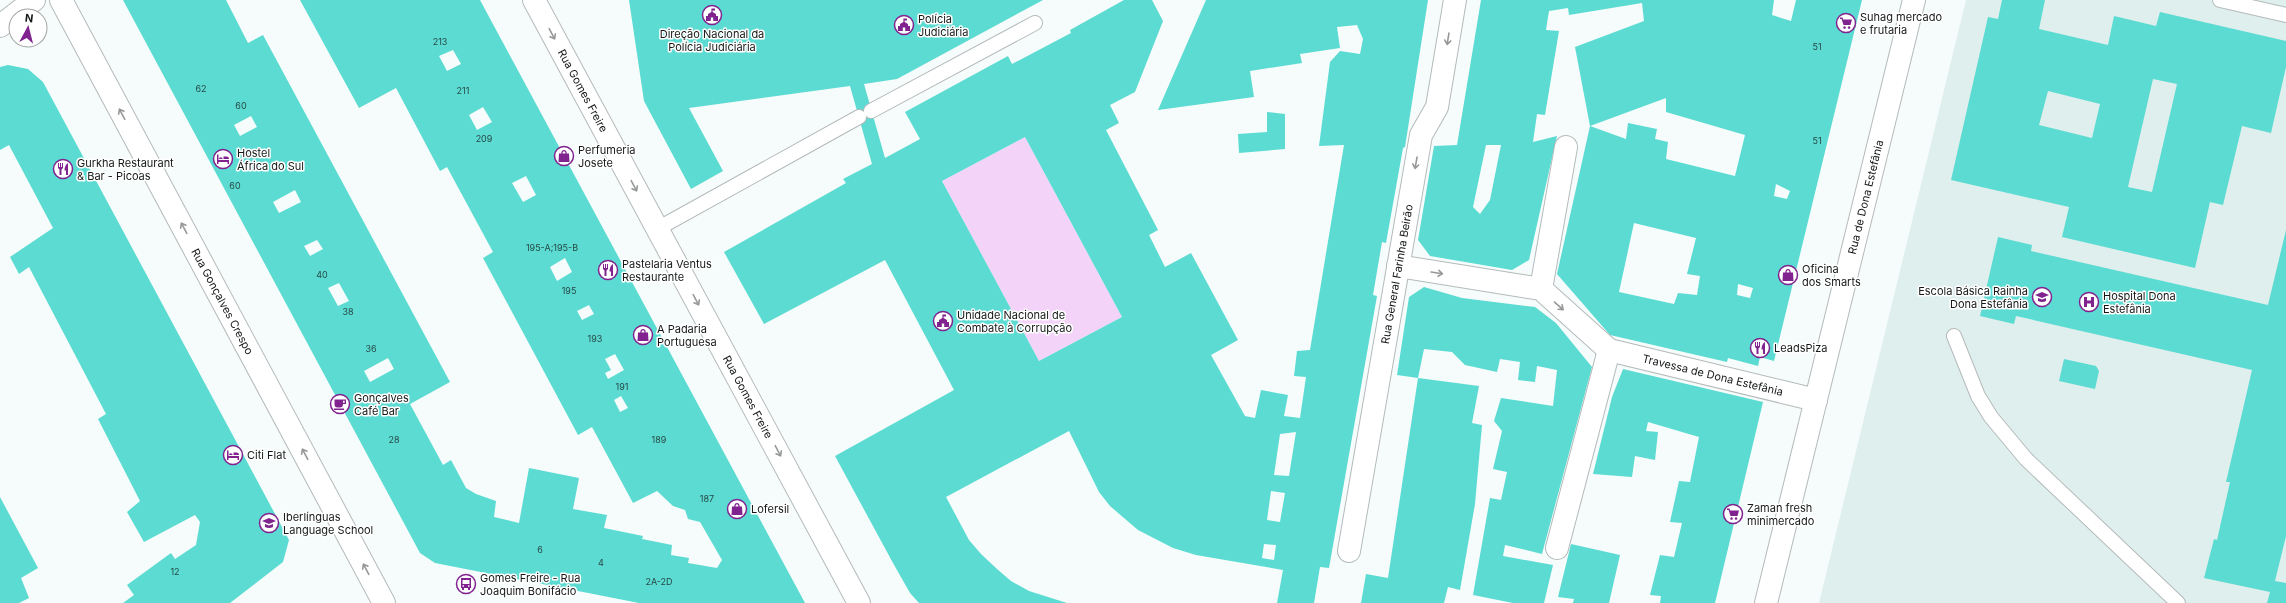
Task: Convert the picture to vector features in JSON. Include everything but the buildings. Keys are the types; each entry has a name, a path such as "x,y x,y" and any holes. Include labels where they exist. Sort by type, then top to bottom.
{"street":[{"path":"0,26 34,0"},
{"name":"Rua Gonçalves Crespo","path":"61,0 384,603"},
{"name":"Rua Gomes Freire","path":"534,0 859,603"},
{"name":"Rua General Farinha Beirão","path":"1349,551 1421,135 1437,107 1454,0"},
{"name":"Rua de Dona Estefânia","path":"1766,603 1914,0"},
{"path":"1398,266 1541,290 1566,146"},
{"name":"Travessa de Dona Estefânia","path":"1541,290 1610,350 1816,400"},
{"path":"1557,548 1610,350"}],"lane":[{"path":"2220,0 2286,15"},
{"path":"657,229 865,114 1035,23"},
{"path":"1954,336 1978,396 1991,417 2026,459 2178,603"}],"shaded area":[{"name":"Hospital Dona Estefânia","path":"1966,0 2286,0 2286,603 1819,603"},
{"path":"1025,137 1122,317 1039,361 942,181"}],"place":[{"name":"Direção Nacional da Polícia Judiciária","path":"712,15"},
{"name":"Suhag mercado e frutaria","path":"1846,23"},
{"name":"Polícia Judiciária","path":"904,25"},
{"name":"Perfumeria Josete","path":"564,156"},
{"name":"Hostel África do Sul","path":"223,159"},
{"name":"Gurkha Restaurant & Bar - Picoas","path":"63,169"},
{"name":"Pastelaria Ventus Restaurante","path":"608,270"},
{"name":"Oficina dos Smarts","path":"1788,275"},
{"name":"Escola Básica Rainha Dona Estefânia","path":"2042,297"},
{"name":"Hospital Dona Estefânia","path":"2089,302"},
{"name":"Unidade Nacional de Combate à Corrupção","path":"943,321"},
{"name":"A Padaria Portuguesa","path":"643,335"},
{"name":"LeadsPiza","path":"1760,348"},
{"name":"Gonçalves Café Bar","path":"340,404"},
{"name":"Citi Flat","path":"233,455"},
{"name":"Lofersil","path":"737,509"},
{"name":"Zaman fresh minimercado","path":"1733,514"},
{"name":"Iberlínguas Language School","path":"269,523"},
{"name":"Gomes Freire - Rua Joaquim Bonifácio","path":"466,584"}]}
